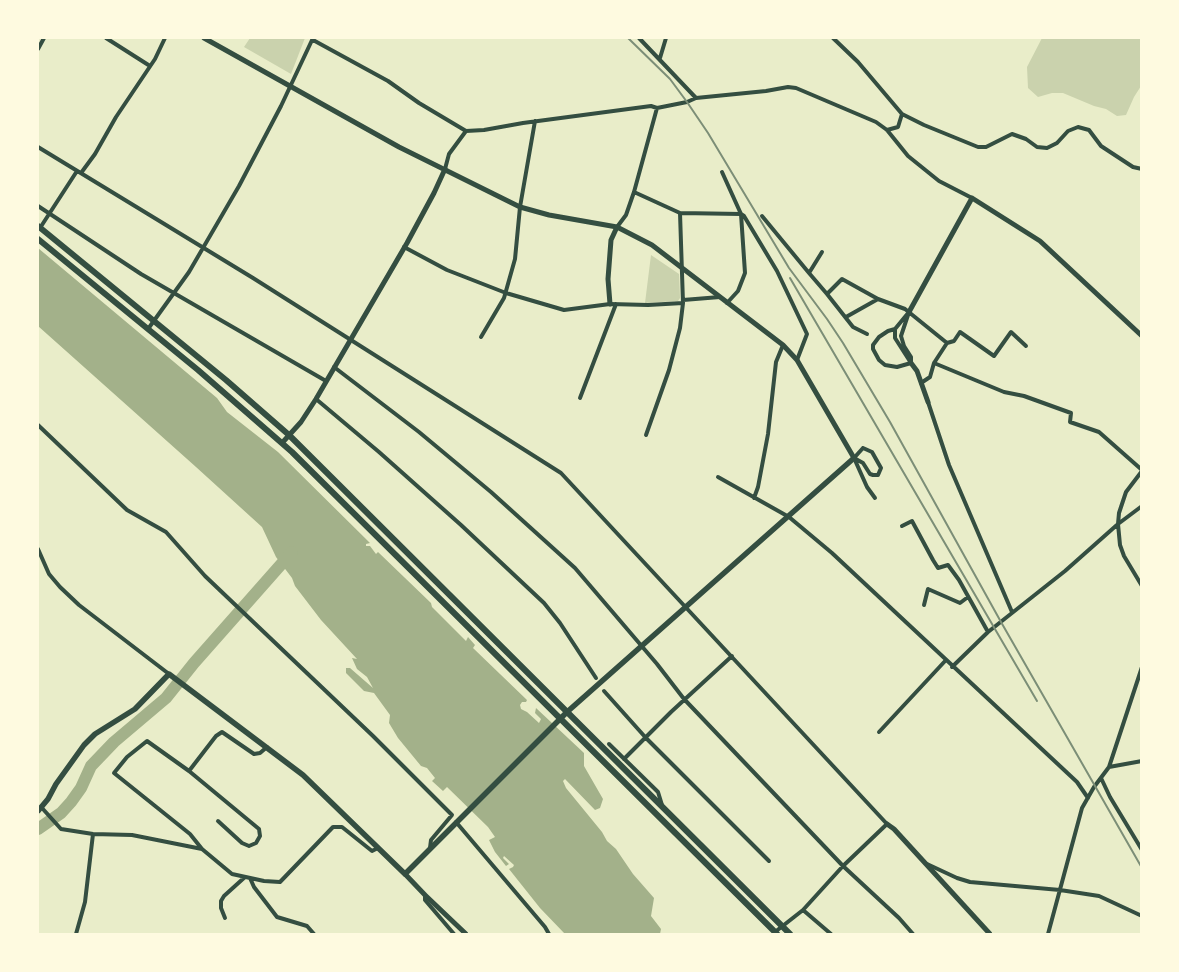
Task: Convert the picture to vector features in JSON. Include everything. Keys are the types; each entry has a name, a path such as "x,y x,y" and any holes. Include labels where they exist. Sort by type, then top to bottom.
{"highway":[{"path":"39,227 289,435 790,934"},
{"path":"38,239 234,400 282,443 776,933"}],"main road":[{"path":"42,810 84,745 95,734 135,709 171,676 302,775 405,874 567,712 854,458"}],"street":[{"path":"38,49 44,38"},
{"path":"106,38 150,66"},
{"path":"39,227 79,172 95,154 166,38"},
{"path":"204,38 399,147 520,207 549,215 617,227 652,245 783,345 797,360 875,498"},
{"path":"639,38 696,98"},
{"path":"660,58 666,38"},
{"path":"834,38 858,62 902,114 924,125 978,147 986,147 1012,134 1026,138 1037,147 1047,148 1057,143 1068,131 1078,127 1089,130 1101,146 1133,167 1142,169"},
{"path":"148,329 203,248 243,178 281,106 313,39 388,81 419,103 466,131 651,106 657,108 687,102 696,98 766,91 788,86 796,88 876,122 887,130 908,156 939,181 972,198 1040,241 1142,336"},
{"path":"580,398 613,304 608,279 611,240 617,227 626,215 657,108"},
{"path":"887,130 898,127 902,114"},
{"path":"481,337 504,298 515,259 520,207 535,121"},
{"path":"282,443 301,422 316,399 434,193 445,169 449,154 466,131"},
{"path":"38,147 350,339 561,472 990,934"},
{"path":"722,172 741,214 777,271 807,334 797,360"},
{"path":"634,192 680,213 741,214"},
{"path":"911,363 911,357 904,346 901,336 909,312 972,198"},
{"path":"38,206 92,243 174,293 326,381"},
{"path":"646,435 670,370 680,328 683,301 680,213"},
{"path":"728,302 738,291 745,273 741,214"},
{"path":"762,216 828,294 853,328 867,334"},
{"path":"404,246 447,270 506,293 564,310 613,304 648,305 720,297"},
{"path":"809,273 822,252"},
{"path":"828,294 842,280 878,299 909,312 947,342 954,341 960,332 994,356 1011,332 1026,346"},
{"path":"846,317 878,299"},
{"path":"909,312 895,329 879,337 873,345 879,360 885,365 897,367 911,363"},
{"path":"895,329 895,338 922,383 949,465 1012,612"},
{"path":"922,383 930,377 934,363 947,342"},
{"path":"754,498 758,487 768,434 776,362 783,345"},
{"path":"934,363 1004,392 1024,396 1072,413 1070,422 1099,432 1142,471 1126,492 1118,524 1120,545 1124,556 1142,586"},
{"path":"334,367 419,432 491,492 575,568 642,646 684,699 843,866 913,934"},
{"path":"316,399 461,525 544,602 596,678"},
{"path":"38,425 127,510 166,532 205,576 373,736 452,815 432,840 430,848"},
{"path":"863,448 869,449 880,465 881,468 878,475 872,476 863,463 854,458 863,448"},
{"path":"718,478 789,517 842,562 1077,782 1088,798"},
{"path":"952,667 988,632 1065,571 1118,524 1142,506"},
{"path":"902,526 912,521 938,568 948,565 959,580 988,632"},
{"path":"38,549 49,574 60,588 79,605 171,676"},
{"path":"924,605 928,589 960,602 968,597"},
{"path":"624,759 684,699 732,656"},
{"path":"879,732 946,660"},
{"path":"1048,934 1072,848 1078,819 1088,798 1108,767 1142,667"},
{"path":"604,691 646,738 769,861"},
{"path":"189,771 216,736 222,732 254,754 260,753 267,747"},
{"path":"218,821 242,843 248,846 256,843 260,836 259,829 189,771 147,741 127,757 114,773 190,834 202,849 232,874 280,882 333,827 342,827 372,852 378,848"},
{"path":"609,744 658,792 664,809"},
{"path":"1108,767 1142,761"},
{"path":"1101,778 1110,797 1142,850"},
{"path":"42,810 62,829 93,834 132,835 202,849"},
{"path":"456,822 549,934"},
{"path":"776,933 803,910 843,866 887,824"},
{"path":"76,934 85,902 93,834"},
{"path":"923,862 970,882 1060,890 1099,896 1142,916"},
{"path":"405,874 466,934"},
{"path":"225,918 221,902 224,896 245,877"},
{"path":"250,878 254,887 278,917 307,926 314,934"},
{"path":"425,895 425,900 454,934"},
{"path":"803,910 831,934"}],"shaded area":[{"path":"250,38 305,38 291,74 244,47"},
{"path":"1042,38 1141,38 1141,86 1126,115 1117,116 1106,109 1063,93 1052,93 1038,97 1028,88 1027,67"},
{"path":"38,248 217,398 227,412 278,452 370,543 366,544 366,546 370,546 376,554 378,552 431,603 432,607 466,641 468,637 475,645 473,648 527,700 520,705 521,709 539,723 541,719 535,713 536,708 584,753 584,766 603,799 600,808 595,810 565,779 563,781 566,788 602,832 607,841 616,849 633,874 654,898 651,916 661,929 660,934 565,934 540,908 509,869 514,865 504,856 503,858 509,864 506,866 495,852 489,840 495,837 488,827 447,787 443,791 432,781 435,778 427,768 421,766 398,738 389,723 390,715 374,693 364,691 346,673 346,668 350,668 373,688 367,677 357,669 352,658 357,659 321,620 295,586 292,578 276,557 262,527 38,326"},
{"path":"651,255 679,274 680,298 678,301 645,303"}],"waterway":[{"path":"38,829 61,813 81,788 91,766 114,742 166,698 194,663 292,552"}],"railway":[{"path":"628,38 670,79 687,102 708,133 789,268 843,343 890,422 1001,622 1142,868"},
{"path":"790,278 1037,701"}]}
